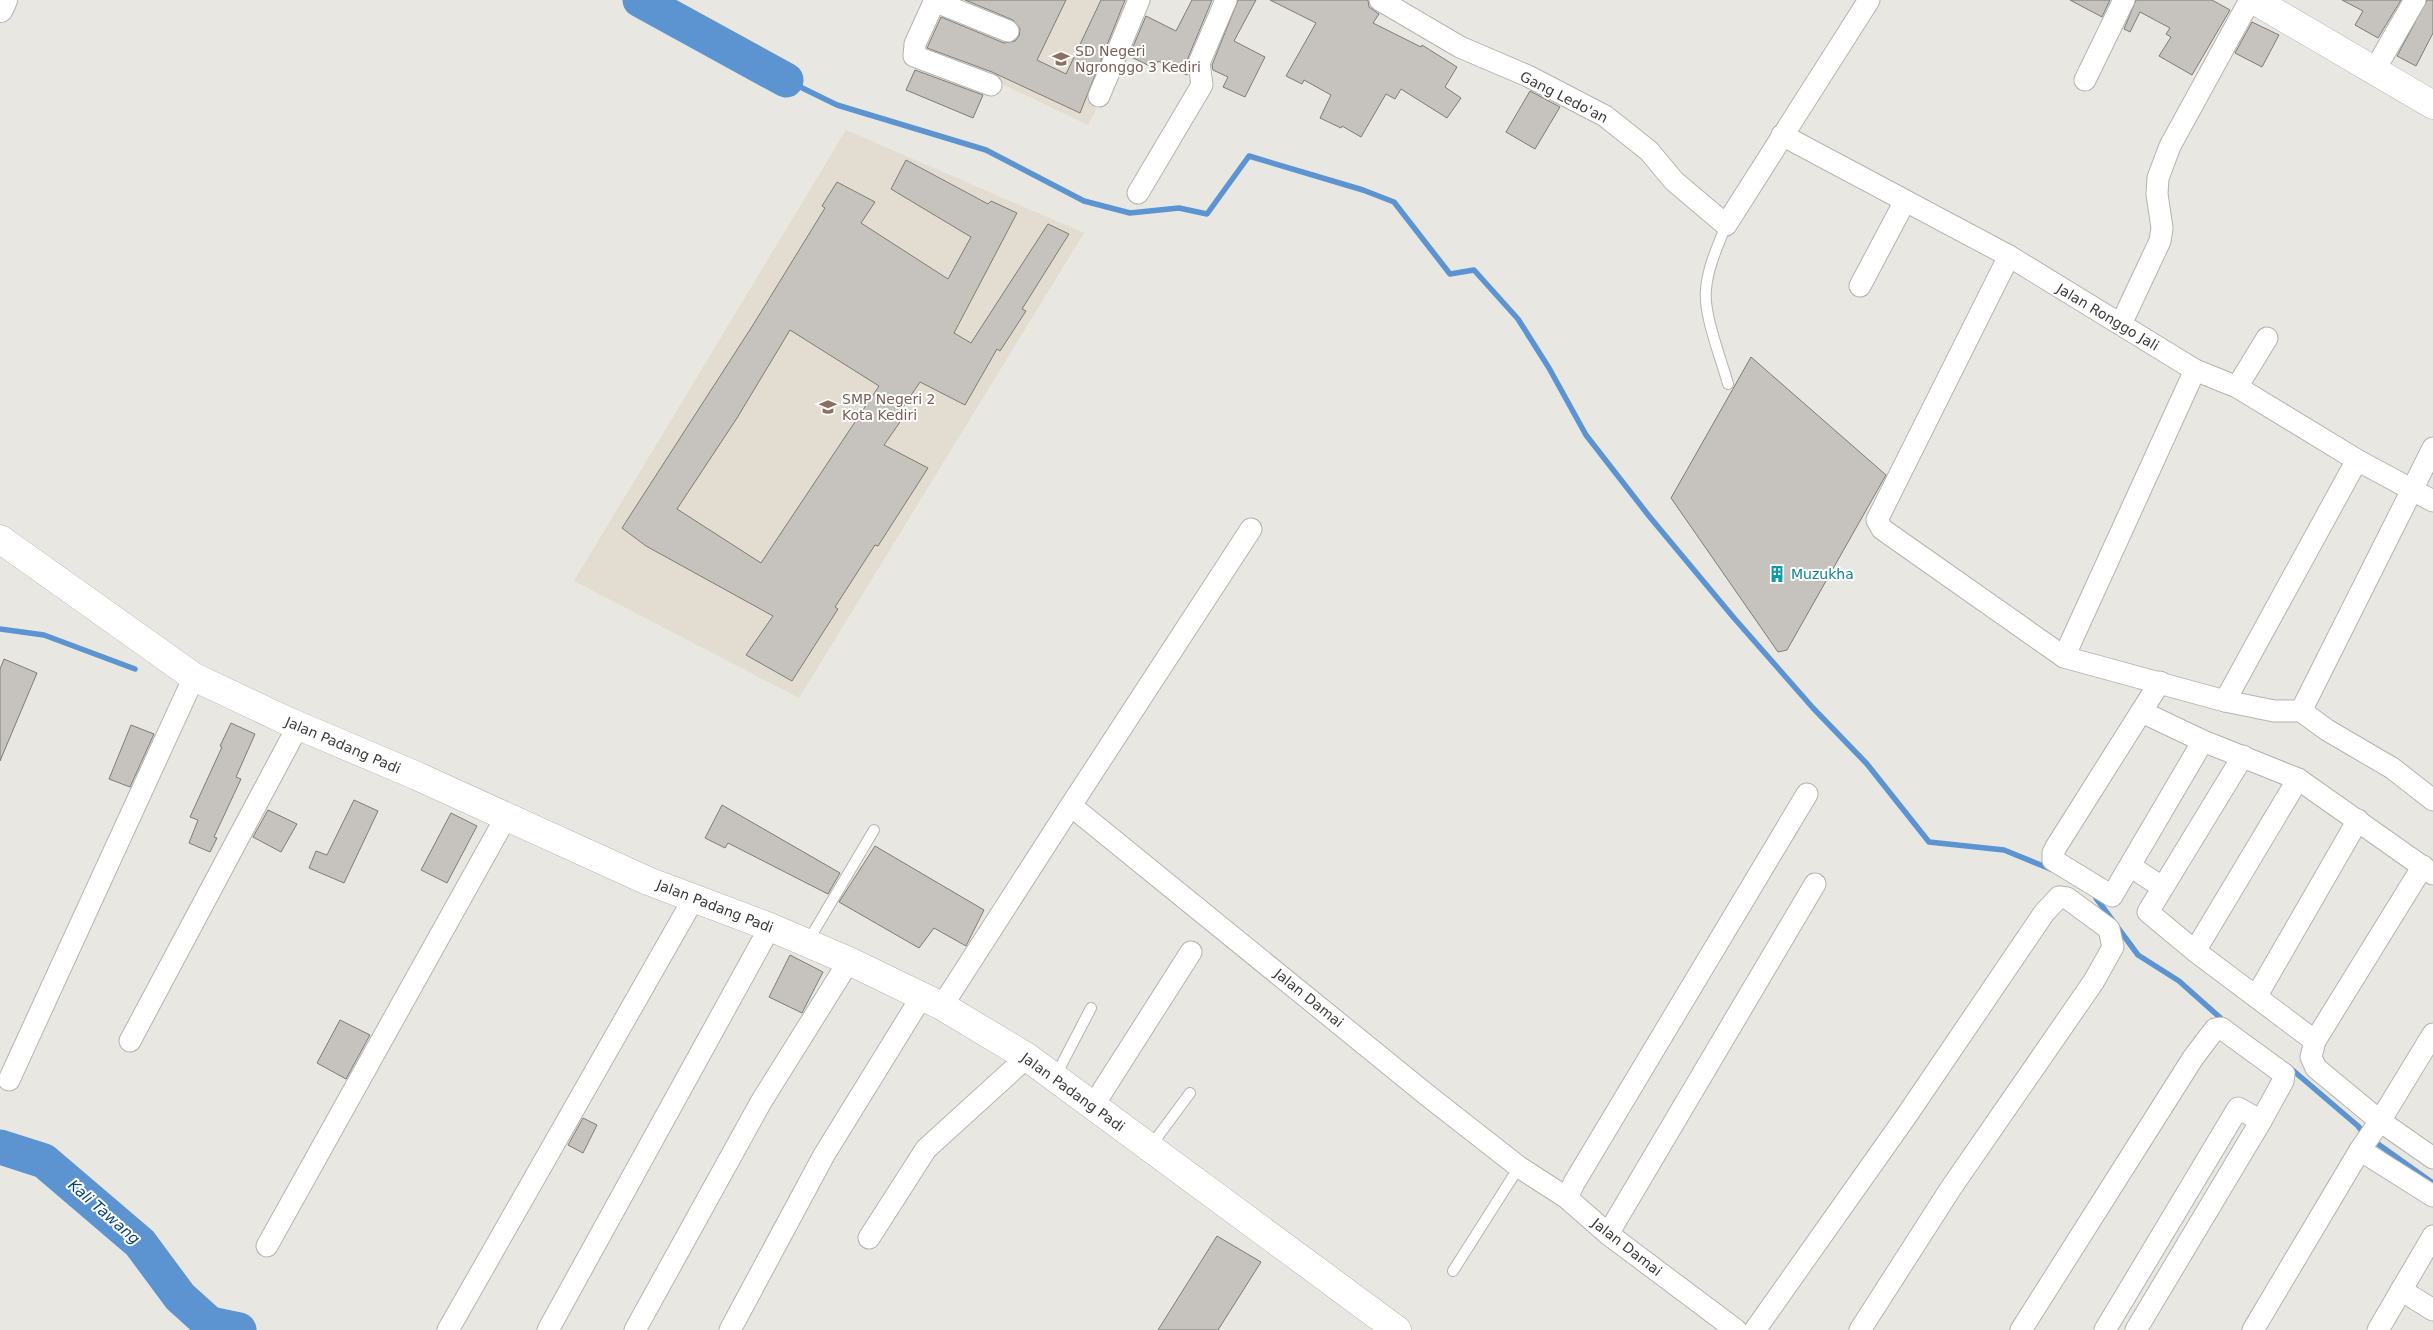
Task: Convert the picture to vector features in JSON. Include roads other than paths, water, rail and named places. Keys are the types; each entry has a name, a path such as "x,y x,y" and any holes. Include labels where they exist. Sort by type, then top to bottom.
{"main road":[{"path":"2252,0 2433,105"},
{"name":"Jalan Padang Padi","path":"0,539 194,677 298,726 417,776 648,881 807,942 849,960 932,1001 1027,1057 1397,1330"}],"street":[{"path":"0,9 4,0"},
{"path":"991,85 914,56 915,44 934,0 1008,31"},
{"path":"1099,96 1139,0"},
{"path":"1138,194 1202,85 1199,64 1226,0"},
{"name":"Gang Ledo'an","path":"1380,0 1460,47 1528,76 1605,116 1650,151 1674,181 1726,225"},
{"path":"2085,80 2124,0"},
{"path":"2120,324 2160,241 2162,228 2157,194 2158,178 2170,146 2252,0"},
{"path":"2374,71 2415,0"},
{"path":"1726,225 1867,1"},
{"name":"Jalan Ronggo Jali","path":"1782,135 2008,256 2195,370 2237,387 2357,460 2433,501"},
{"path":"1860,286 1906,201"},
{"path":"2008,256 1877,520 1890,536 2064,657 2225,701 2274,711 2301,711 2327,730 2392,768 2433,800"},
{"path":"2237,387 2267,338"},
{"path":"2064,657 2195,370"},
{"path":"2301,711 2433,448"},
{"path":"2225,701 2357,460"},
{"path":"730,1330 824,1155 1068,810 1251,529"},
{"path":"9,1080 194,677"},
{"path":"2160,682 2053,853 2056,862 2112,896 2203,741"},
{"path":"2142,712 2203,741 2298,779 2428,870 2315,1041 2311,1057 2316,1068 2369,1137 2433,1196"},
{"path":"130,1041 298,726"},
{"path":"2243,756 2148,912 2195,951 2315,1041"},
{"path":"2195,951 2298,779"},
{"path":"1567,1198 1574,1183 1807,794"},
{"name":"Jalan Damai","path":"1068,810 1075,809 1083,813 1427,1095 1519,1167 1567,1198 1608,1234 1736,1330"},
{"path":"267,1246 506,817"},
{"path":"2256,997 2358,820"},
{"path":"2130,866 2162,887"},
{"path":"1608,1234 1815,884"},
{"path":"448,1330 694,898"},
{"path":"1755,1330 1907,1115 2044,913 2059,898 2066,898 2109,929 2113,947 2094,981 1952,1188 1860,1330"},
{"path":"548,1330 770,927"},
{"path":"1093,1106 1191,952"},
{"path":"635,1330 761,1102 849,960"},
{"path":"2022,1330 2193,1058 2215,1029 2221,1028 2284,1074 2283,1082 2136,1330"},
{"path":"2253,1330 2433,1034"},
{"path":"869,1238 926,1149 1027,1057"},
{"path":"2105,1330 2238,1108 2261,1121"},
{"path":"2369,1137 2433,1158"},
{"path":"2378,1330 2433,1236"},
{"path":"2401,1290 2433,1310"}],"lane":[{"path":"1726,225 1709,269 1705,290 1710,322 1728,384"},
{"path":"807,942 874,830"},
{"path":"1055,1078 1091,1008"},
{"path":"1150,1148 1190,1093"},
{"path":"1453,1271 1519,1167"}],"waterway":[{"path":"640,0 786,80"},
{"path":"786,80 837,105 986,150 1084,201 1130,213 1179,208 1207,214 1249,156 1363,190 1394,202 1450,274 1474,270 1518,319 1549,368 1586,435 1649,516 1734,618 1813,708 1867,764 1929,842 2004,850 2053,870"},
{"path":"0,629 44,635 135,669"},
{"path":"2096,898 2138,955 2179,981 2225,1022"},
{"path":"2289,1067 2358,1126 2364,1134 2433,1183"},
{"name":"Kali Tawang","path":"0,1147 44,1161 140,1243 180,1297 210,1324 239,1330"}],"place":[{"name":"SD Negeri Ngronggo 3 Kediri","path":"1061,59"},
{"name":"SMP Negeri 2 Kota Kediri","path":"828,407"},
{"name":"Muzukha","path":"1777,574"}]}
